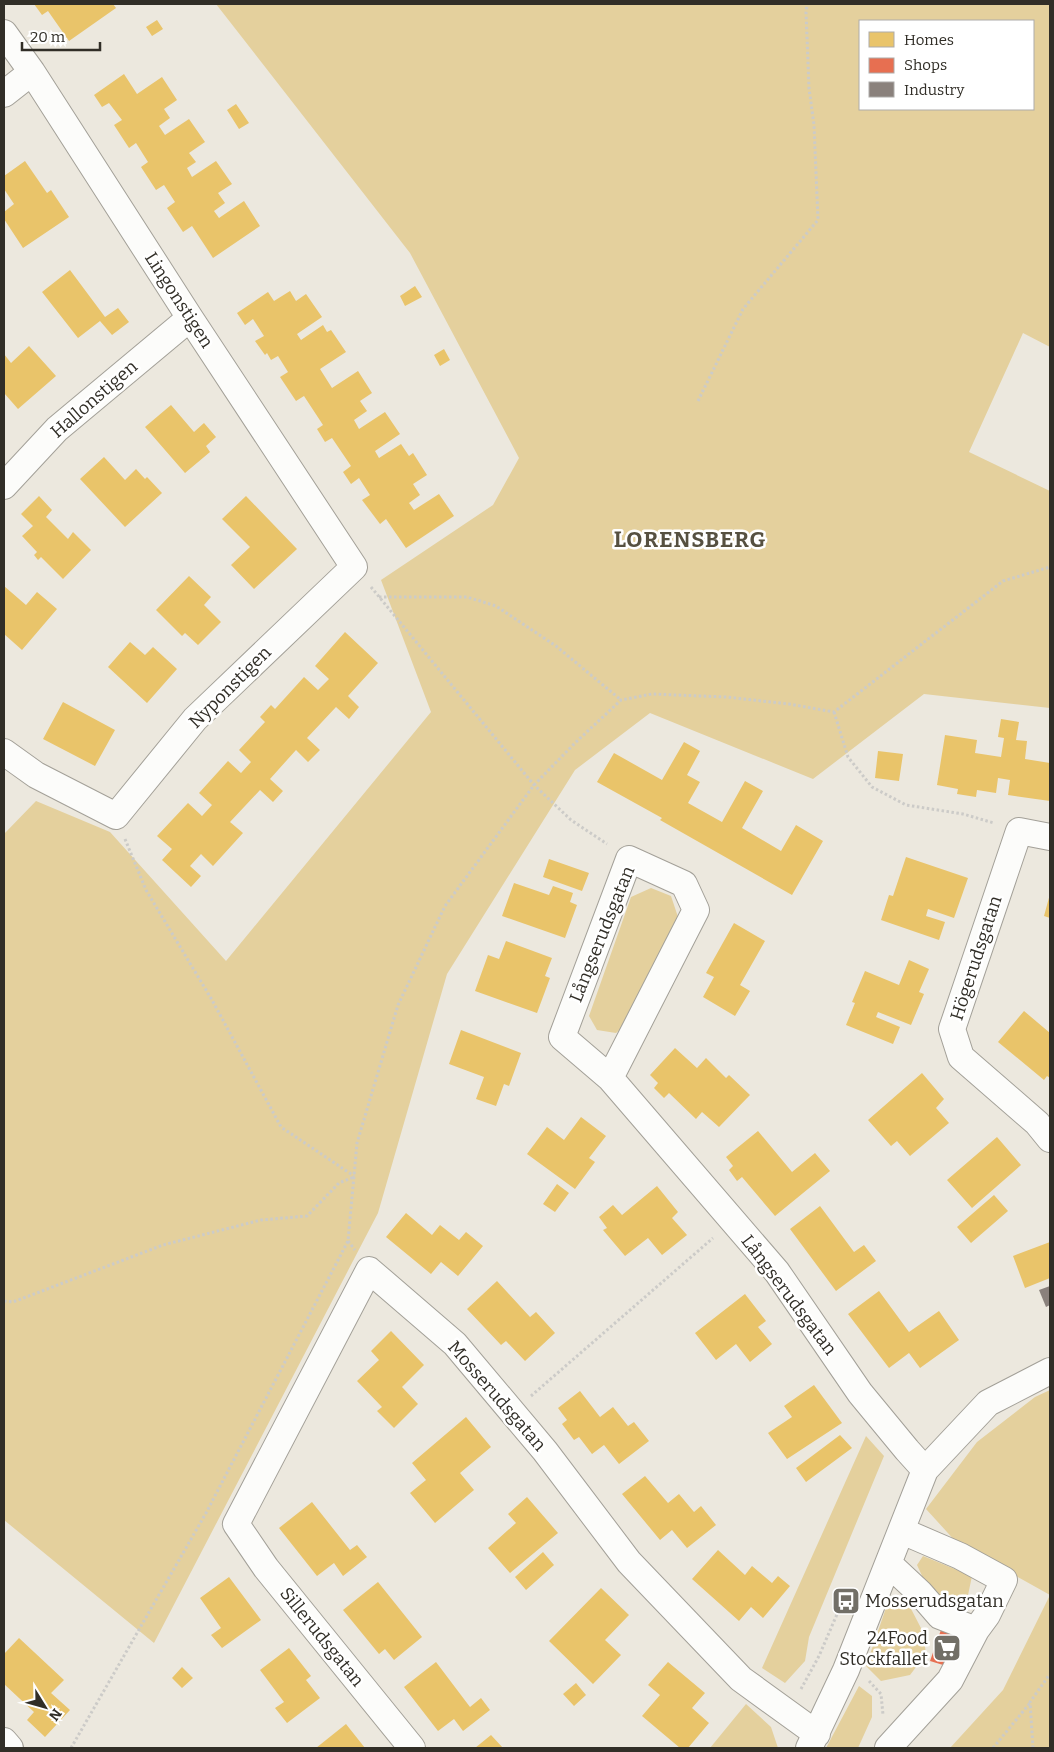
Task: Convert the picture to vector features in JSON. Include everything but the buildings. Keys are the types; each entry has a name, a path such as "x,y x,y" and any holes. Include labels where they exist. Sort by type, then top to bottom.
{"street":[{"name":"Lingonstigen","path":"4,33 32,72 190,318 354,567"},
{"path":"4,94 32,72"},
{"name":"Hallonstigen","path":"4,486 57,429 190,318"},
{"name":"Nyponstigen","path":"116,816 195,720 354,567"},
{"path":"4,752 36,775 116,816"},
{"path":"1019,830 1050,837"},
{"name":"Högerudsgatan","path":"1019,830 952,1029 961,1056 1037,1123 1050,1139"},
{"name":"Långserudsgatan","path":"610,1078 696,910 684,884 629,858 562,1038 610,1078 777,1272 860,1394 925,1470"},
{"name":"Mosserudsgatan","path":"236,1524 369,1270 455,1344 544,1450 635,1569 741,1679 813,1741"},
{"path":"813,1741 846,1670 925,1470 988,1404 1050,1371"},
{"name":"Sillerudsgatan","path":"236,1524 266,1568 412,1748"},
{"path":"888,1748 950,1680 976,1630 987,1615 1004,1580 960,1556 902,1530"},
{"path":"888,1564 920,1593 940,1616 976,1630"},
{"path":"4,1741 10,1748"}],"path":[{"path":"698,401 743,308 818,220 814,125 809,88 807,4"},
{"path":"354,567 534,785 571,820 629,858"},
{"path":"71,1748 206,1513 348,1241 357,1143 398,1005 446,906 534,785 621,700 652,694 726,697 789,704 834,712 1003,581 1050,567"},
{"path":"379,597 468,596 496,606 556,646 621,700"},
{"path":"834,712 848,758 872,787 906,805 963,814 1019,830"},
{"path":"116,816 146,890 212,1000 281,1127 354,1177"},
{"path":"4,1301 13,1302 163,1245 261,1220 307,1216 339,1183 354,1177"},
{"path":"512,1412 732,1221"},
{"path":"993,1748 1050,1674"},
{"path":"1030,1702 1033,1748"}],"shaded area":[{"path":"216,4 1050,4 1050,347 1023,333 969,452 1050,491 1050,708 924,694 813,779 650,713 575,770 447,974 378,1213 154,1643 4,1520 4,834 36,801 110,832 226,961 431,712 381,580 493,505 519,458 410,253"},
{"path":"651,888 671,896 679,920 631,1020 616,1033 597,1030 589,1016 631,897"},
{"path":"1050,1390 1050,1595 957,1543 926,1509 977,1442 1035,1397"},
{"path":"866,1436 884,1456 809,1637 805,1661 785,1683 762,1668"},
{"path":"923,1556 972,1576 967,1600 952,1609 937,1608 917,1565"},
{"path":"1050,1595 1050,1748 950,1748 1003,1690"},
{"path":"898,1599 907,1601 923,1632 926,1654 910,1675 881,1681 866,1666 887,1605"},
{"path":"859,1686 872,1696 872,1717 858,1748 826,1748"},
{"path":"746,1704 771,1727 778,1748 710,1748"}],"place":[{"name":"Mosserudsgatan","path":"846,1601"},
{"name":"24Food Stockfallet","path":"947,1648"}],"district":[{"name":"LORENSBERG","path":"690,539"}]}
